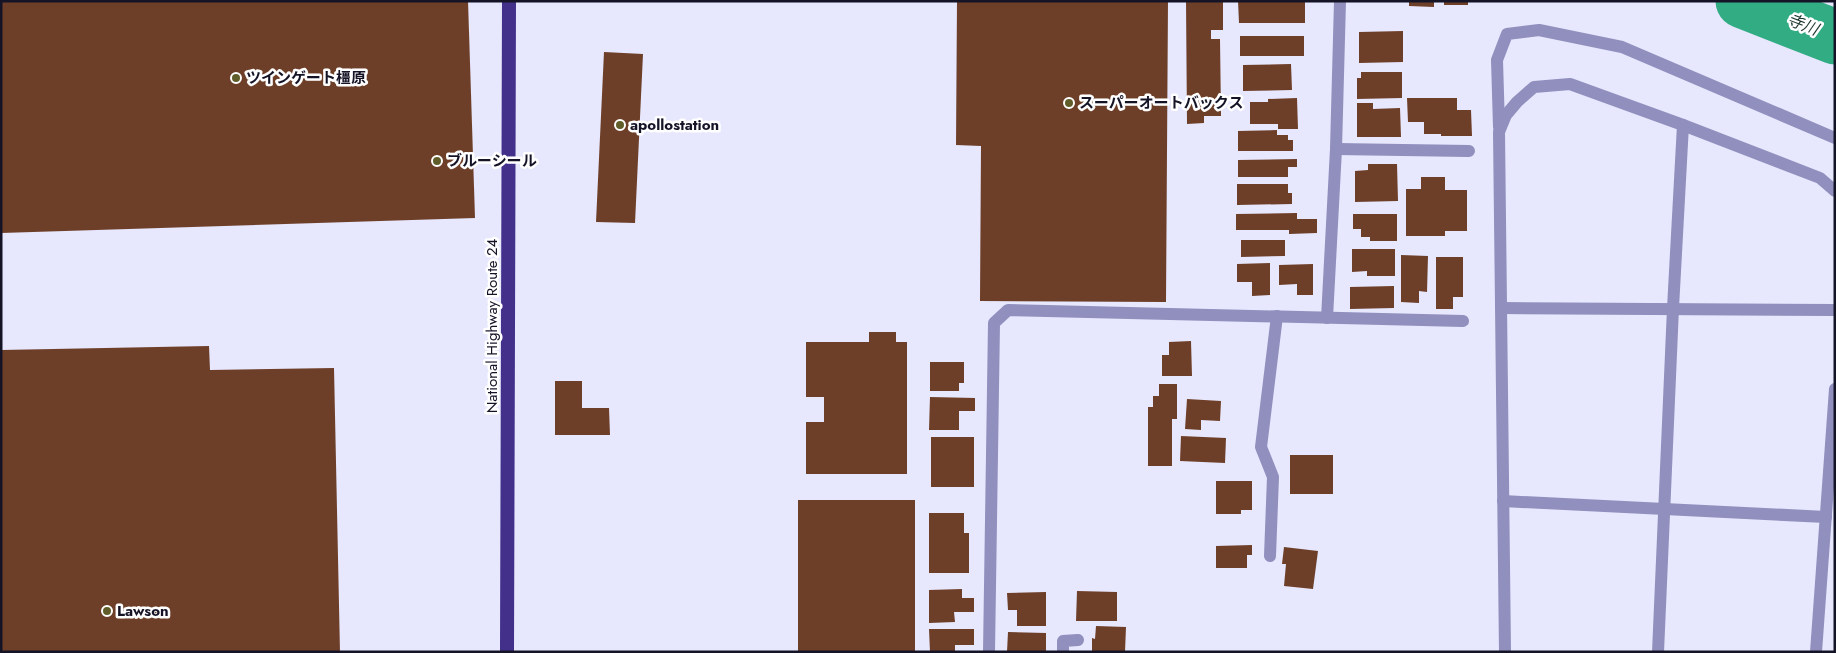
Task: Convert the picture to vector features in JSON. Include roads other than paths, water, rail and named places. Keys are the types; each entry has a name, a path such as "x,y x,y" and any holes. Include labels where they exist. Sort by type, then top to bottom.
{"highway":[{"name":"National Highway Route 24","path":"507,652 509,1"}],"street":[{"path":"1327,318 1336,149 1340,1"},
{"path":"1505,652 1497,60 1507,34 1538,30 1622,47 1835,138"},
{"path":"1499,132 1506,115 1534,87 1570,84 1820,178 1835,191"},
{"path":"1658,652 1683,125"},
{"path":"1336,149 1469,151"},
{"path":"1501,308 1835,310"},
{"path":"988,652 994,324 1008,310 1464,322"},
{"path":"1270,556 1273,477 1261,447 1277,316"},
{"path":"1816,652 1835,389"},
{"path":"1503,501 1826,518"},
{"path":"1062,652 1063,641 1078,640"}],"waterway":[{"name":"寺川","path":"1743,1 1835,37"}],"place":[{"name":"ツインゲート橿原","path":"236,78"},
{"name":"スーパーオートバックス","path":"1069,103"},
{"name":"apollostation","path":"620,125"},
{"name":"ブルーシール","path":"437,161"},
{"name":"Lawson","path":"107,611"}]}
